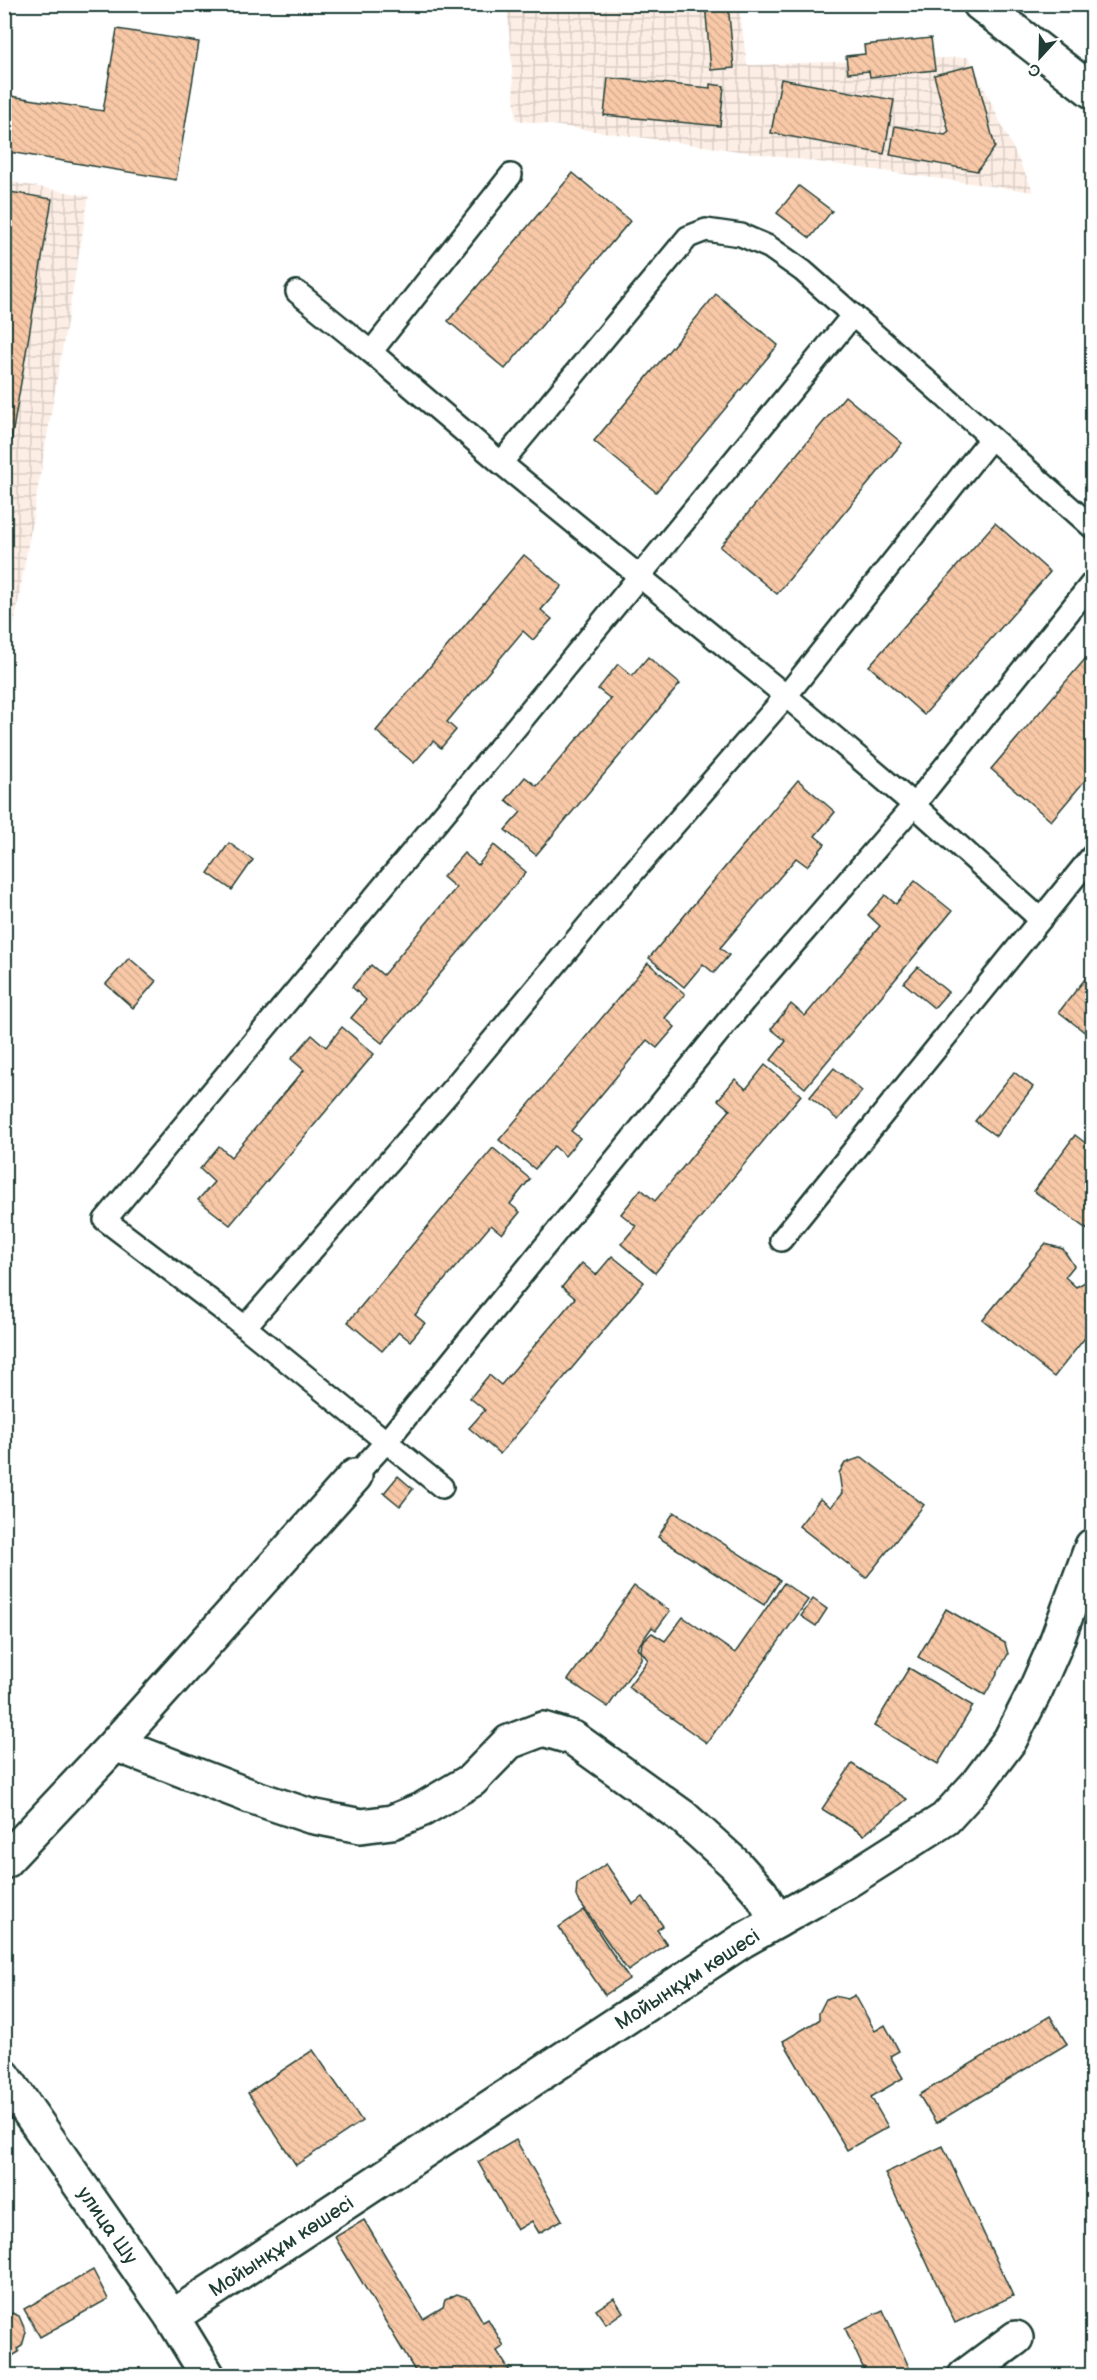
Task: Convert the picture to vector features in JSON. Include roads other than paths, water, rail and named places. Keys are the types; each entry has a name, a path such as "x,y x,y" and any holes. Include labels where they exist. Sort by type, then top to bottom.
{"street":[{"path":"980,4 1092,90"},
{"path":"4,1862 115,1744 355,1476"},
{"name":"Мойынқұм көшесі","path":"172,2317 742,1941 844,1882 945,1819 1010,1740 1036,1689 1092,1546"},
{"path":"115,1744 310,1816 361,1826 392,1822 423,1809 472,1780 509,1742 543,1729 573,1738 683,1817 735,1863 761,1893 777,1921"},
{"name":"улица Шу","path":"4,2076 172,2317 208,2376"},
{"path":"965,2376 1016,2338"}],"lane":[{"path":"371,352 511,175"},
{"path":"501,463 688,237 706,230 741,235 769,247 803,271 1092,527"},
{"path":"297,292 640,578 786,696 915,805 1041,919"},
{"path":"442,1487 244,1327 105,1220 640,578 853,315"},
{"path":"244,1327 453,1088 615,893 786,696 991,438"},
{"path":"355,1476 386,1442 744,1001 915,805 1092,584"},
{"path":"781,1240 1092,856"}]}
